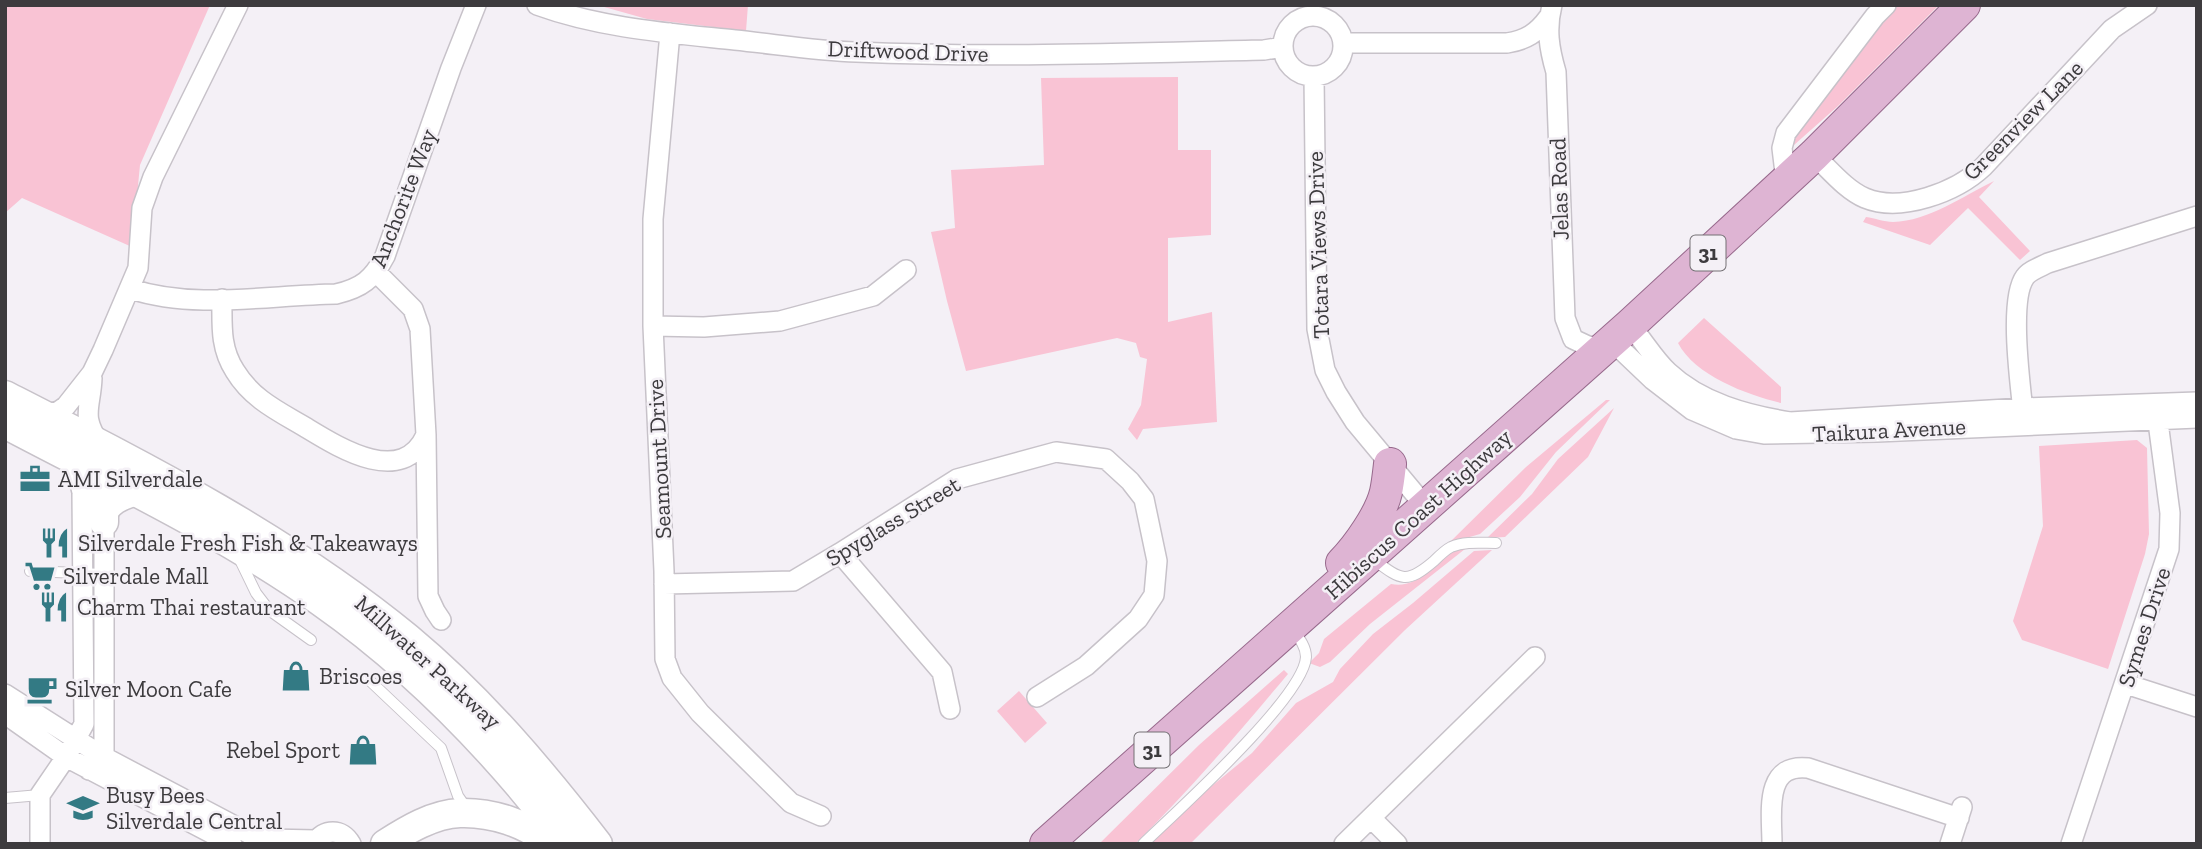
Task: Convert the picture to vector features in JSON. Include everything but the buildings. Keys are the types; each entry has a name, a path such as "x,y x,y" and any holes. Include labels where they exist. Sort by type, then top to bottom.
{"main road":[{"name":"Hibiscus Coast Highway","path":"1046,844 1616,338 1814,155 1964,5"},
{"name":"Millwater Parkway","path":"5,395 44,415 93,469"},
{"path":"5,410 86,454 104,491 104,522"},
{"name":"Millwater Parkway","path":"5,424 228,544 320,601 398,663 501,763 566,844"},
{"name":"Millwater Parkway","path":"93,469 113,463 139,466 202,497 280,544 347,590 410,639 509,735 598,844"},
{"path":"1303,617 1325,580 1355,550 1376,514 1386,494 1390,464"},
{"path":"385,844 412,827 458,813 521,825 550,844"}],"street":[{"path":"44,415 66,406 92,373 138,268 142,208 152,177 238,5"},
{"name":"Anchorite Way","path":"131,289 155,297 222,299 336,294 356,287 377,272 476,5"},
{"name":"Driftwood Drive","path":"537,5 598,23 855,52 1089,54 1264,50 1283,47"},
{"path":"1786,181 1783,148 1786,134 1886,5"},
{"name":"Greenview Lane","path":"1814,155 1852,190 1875,201 1903,202 1929,196 1959,184 1983,167 2112,29 2147,5"},
{"path":"1311,11 1336,26 1343,43 1339,62 1324,74 1306,76 1292,68 1284,55 1283,47 1288,29 1311,11"},
{"path":"1343,43 1507,43 1528,37 1539,30 1550,12"},
{"name":"Jelas Road","path":"1550,12 1549,47 1556,72 1565,318 1573,339 1588,346 1616,338"},
{"name":"Seamount Drive","path":"670,33 653,219 653,326 664,584 664,651 672,678 700,713 791,803 821,816"},
{"name":"Totara Views Drive","path":"1314,76 1317,329 1325,370 1355,422 1425,506"},
{"path":"2024,416 2016,317 2018,290 2026,275 2048,263 2197,216"},
{"path":"653,326 704,327 780,321 873,296 906,270"},
{"path":"377,272 413,309 420,329 426,435 428,596 442,620"},
{"path":"222,299 222,345 234,370 253,396 354,455 398,460 412,455 426,435"},
{"name":"Taikura Avenue","path":"1616,338 1695,392 1755,416 1790,422 2156,411 2197,402"},
{"path":"40,844 40,795 85,724 81,575 93,469 87,417 92,373"},
{"name":"Taikura Avenue","path":"2156,411 2197,418"},
{"name":"Symes Drive","path":"2071,844 2169,549 2170,513 2156,411"},
{"name":"Spyglass Street","path":"664,584 793,581 957,479 1056,452 1107,459 1144,499 1157,561 1154,595 1138,619 1086,666 1037,697"},
{"path":"97,764 104,522 106,514 114,505 140,495"},
{"path":"840,554 942,672 950,709"},
{"path":"1344,844 1535,657"},
{"path":"2126,684 2197,707"},
{"path":"5,694 71,748"},
{"path":"5,714 71,748 232,844"},
{"path":"97,764 248,833 268,839 315,842 326,832 333,831 345,835 351,844"},
{"path":"1772,844 1771,801 1775,786 1780,776 1793,768 1808,768 1960,812 1950,844"},
{"path":"1371,818 1397,844"}],"lane":[{"path":"1370,556 1397,577 1409,578 1418,575 1448,548 1461,544 1496,543"},
{"path":"228,544 269,610 311,640"},
{"path":"30,571 103,574"},
{"path":"1143,844 1239,751 1296,685 1306,658 1303,617"},
{"path":"368,679 435,741 445,757 458,796 465,807 476,815"},
{"path":"5,798 40,795"}],"shaded area":[{"path":"5,5 210,5 140,165 132,247 22,198 5,213"},
{"path":"597,5 748,5 746,31 647,19"},
{"path":"1895,5 1939,5 1838,106 1794,145 1793,135"},
{"path":"1178,77 1178,150 1211,150 1211,235 1168,238 1168,322 1212,312 1217,422 1143,429 1137,440 1128,429 1141,405 1147,359 1140,357 1136,343 1117,338 966,371 931,232 955,228 951,170 1044,165 1041,78"},
{"path":"1994,181 1979,197 2030,251 2020,260 1968,208 1930,245 1863,222 1866,217 1893,222 1933,213"},
{"path":"1704,318 1781,387 1781,403 1753,395 1724,382 1709,374 1686,355 1678,343"},
{"path":"1606,400 1610,400 1556,452 1520,497 1480,534 1449,543 1526,467"},
{"path":"1614,408 1588,457 1505,537 1487,538 1532,494 1558,459"},
{"path":"2137,440 2147,448 2149,534 2108,669 2022,640 2013,621 2043,526 2039,446"},
{"path":"1452,549 1465,549 1370,624 1330,662 1320,667 1309,663 1319,653 1324,639 1391,584 1400,585 1417,580"},
{"path":"1492,550 1405,630 1190,844 1151,844 1190,804 1252,753 1296,703 1333,682 1340,669 1373,634 1474,551"},
{"path":"1284,670 1288,674 1195,782 1135,844 1099,844 1199,745"},
{"path":"1019,691 1047,723 1025,743 997,711"}],"place":[{"name":"AMI Silverdale","path":"35,479"},
{"name":"Silverdale Fresh Fish & Takeaways","path":"55,543"},
{"name":"Silverdale Mall","path":"40,576"},
{"name":"Charm Thai restaurant","path":"54,607"},
{"name":"Briscoes","path":"296,676"},
{"name":"Silver Moon Cafe","path":"42,689"},
{"name":"Rebel Sport","path":"363,750"},
{"name":"Busy Bees Silverdale Central","path":"83,808"}]}
